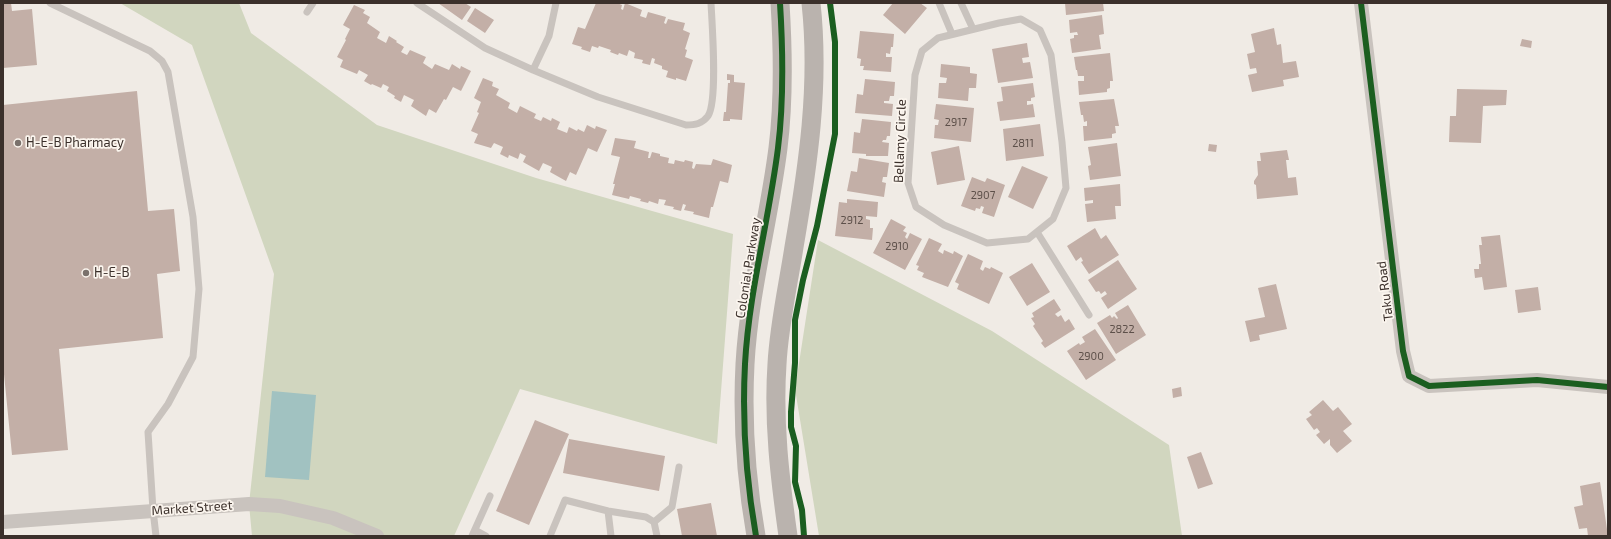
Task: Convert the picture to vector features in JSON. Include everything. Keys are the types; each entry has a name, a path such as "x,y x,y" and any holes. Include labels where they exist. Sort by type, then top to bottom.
{"street":[{"name":"Colonial Parkway","path":"756,536 747,475 744,420 745,363 750,315 778,148 782,100 780,3"},
{"path":"788,536 779,473 776,420 776,364 810,142 814,86 810,3"},
{"name":"Taku Road","path":"1361,3 1403,351 1410,376 1429,386 1537,380 1608,387"},
{"name":"Market Street","path":"3,522 248,504 280,506 333,518 377,536"}],"lane":[{"path":"50,3 150,51 162,61 168,72 193,217 199,288 193,357 168,404 148,432 156,536"},
{"path":"307,12 313,3"},
{"path":"416,3 485,48 533,70 598,97 686,125 699,124 708,116 712,100 714,56 711,3"},
{"path":"533,70 549,36 556,3"},
{"path":"939,3 952,34"},
{"path":"961,3 973,29"},
{"name":"Bellamy Circle","path":"1021,20 1040,30 1051,55 1066,188 1053,219 1028,239 987,243 944,225 916,207 908,183 915,75 922,51 938,38 952,34 1021,20"},
{"path":"1037,232 1089,315"},
{"path":"654,522 672,507 679,467"},
{"path":"486,536 474,533 490,496"},
{"path":"550,536 565,500 608,511 646,517 654,522 657,536"},
{"path":"608,511 611,536"}],"green space":[{"path":"120,3 239,3 251,33 377,125 536,178 733,234 717,444 520,389 454,536 252,536 249,504 274,274 192,45"},
{"path":"818,240 992,331 1169,445 1182,536 819,536 795,389"}],"water":[{"path":"272,391 316,395 309,480 265,477"}],"building":[{"path":"3,3 11,3 12,11 32,9 37,65 3,68"},
{"path":"438,3 465,3 471,7 462,20"},
{"path":"596,3 617,3 622,5 621,9 623,10 625,3 642,10 640,16 646,18 648,12 666,17 664,23 666,24 668,19 685,23 683,30 690,33 685,49 687,50 685,57 693,60 686,81 666,77 668,71 662,69 662,66 654,63 655,59 652,58 650,65 642,63 643,60 634,58 635,53 629,50 627,56 619,53 618,55 610,52 611,50 599,46 598,48 592,46 590,52 581,49 582,47 572,44 578,27 585,29"},
{"path":"893,3 920,3 927,8 905,34 883,15"},
{"path":"1065,3 1103,3 1104,11 1066,15"},
{"path":"354,5 365,10 363,13 370,17 367,23 380,32 377,38 386,43 389,36 404,47 401,52 407,55 410,50 426,57 423,63 432,69 435,64 449,70 452,64 460,69 461,66 471,71 461,91 453,87 446,100 444,99 436,113 429,109 426,116 411,106 414,100 404,95 401,102 387,91 389,87 383,84 381,88 372,84 371,85 364,81 368,75 359,70 357,74 340,67 343,60 337,57 350,29 343,25"},
{"path":"475,8 494,20 485,33 467,21"},
{"path":"1102,15 1104,34 1099,35 1101,49 1072,53 1070,39 1074,38 1074,35 1078,35 1077,32 1070,33 1069,20"},
{"path":"1274,28 1277,45 1281,44 1283,63 1296,61 1299,77 1283,80 1284,86 1252,92 1248,75 1257,73 1256,68 1250,69 1247,54 1255,52 1251,34"},
{"path":"860,31 894,34 893,47 891,47 890,54 886,53 886,57 892,57 891,72 863,70 864,66 860,66 861,59 857,58"},
{"path":"1522,39 1532,41 1531,48 1520,46"},
{"path":"1027,43 1029,57 1022,58 1023,63 1030,62 1033,78 998,83 992,49"},
{"path":"1110,53 1113,81 1110,81 1110,88 1107,89 1107,92 1079,95 1078,81 1084,81 1084,76 1078,76 1074,57"},
{"path":"941,64 970,67 970,73 977,74 976,88 969,88 968,101 938,98 939,83 946,83 947,78 940,77"},
{"path":"727,74 734,75 734,82 745,83 742,120 730,119 730,121 723,121 724,112 726,112 728,83 730,83 730,80 727,80"},
{"path":"483,78 493,82 492,86 499,89 496,95 510,103 508,108 517,113 520,106 536,114 534,118 541,121 543,117 551,121 552,118 560,122 557,129 567,133 569,127 577,131 578,129 584,132 587,125 595,129 596,126 607,130 597,152 588,148 576,175 570,172 566,181 550,172 552,167 543,163 539,171 523,162 526,156 520,153 518,159 509,155 508,158 500,154 503,147 494,143 491,148 474,143 478,134 471,131 479,113 477,112 481,102 474,98"},
{"path":"865,79 895,82 894,96 890,96 889,101 884,101 884,103 893,104 892,116 855,113 857,94 863,95"},
{"path":"1033,83 1035,97 1031,98 1031,101 1027,101 1027,105 1033,104 1035,117 1000,121 997,102 1003,101 1001,87"},
{"path":"1457,89 1507,90 1506,105 1483,106 1481,143 1449,142 1450,116 1456,116"},
{"name":"H-E-B","path":"137,91 148,211 174,209 180,271 157,274 163,338 59,349 68,450 12,455 3,364 3,105"},
{"path":"1114,99 1119,126 1115,126 1116,133 1112,134 1112,138 1084,141 1083,126 1087,126 1087,121 1084,122 1083,115 1081,115 1079,102"},
{"path":"936,104 974,108 971,142 934,138 935,125 938,125 939,120 934,119"},
{"path":"862,119 891,122 890,136 887,136 886,140 883,140 882,142 889,143 888,156 866,156 866,154 852,153 854,132 860,133"},
{"path":"1040,124 1044,156 1006,161 1003,129"},
{"path":"615,138 636,141 634,148 649,152 648,158 650,158 652,152 669,158 668,163 674,164 675,160 693,162 692,168 694,169 696,164 711,165 713,159 732,165 728,183 720,181 713,207 711,207 709,218 684,210 686,205 683,204 681,211 673,209 674,207 664,205 666,200 659,199 658,204 649,201 648,203 640,201 641,199 630,196 629,199 612,195 615,184 613,184 620,157 611,155"},
{"path":"1117,143 1121,176 1090,180 1088,166 1091,165 1088,147"},
{"path":"1209,144 1217,145 1216,152 1208,151"},
{"path":"959,146 965,180 937,185 931,152"},
{"path":"1287,150 1289,160 1286,160 1288,178 1296,177 1298,195 1257,199 1256,185 1254,184 1254,181 1258,175 1257,161 1261,161 1260,153"},
{"path":"859,158 889,163 887,177 883,177 882,182 886,183 884,197 847,191 851,171 857,172"},
{"path":"1022,166 1048,177 1033,209 1008,197"},
{"path":"972,177 985,182 987,178 1005,185 994,217 982,213 984,207 981,206 980,209 976,208 975,211 961,206"},
{"path":"1120,184 1121,206 1115,206 1116,219 1087,222 1085,204 1093,203 1093,200 1085,201 1084,188"},
{"path":"847,199 878,202 877,217 866,216 866,219 870,220 870,228 873,228 872,240 835,236 839,202 847,203"},
{"path":"891,219 906,227 903,231 907,233 905,237 907,239 910,233 922,239 905,270 873,253"},
{"path":"1095,228 1101,239 1106,235 1119,255 1089,274 1081,262 1083,261 1081,257 1076,261 1067,246"},
{"path":"1500,235 1507,287 1484,290 1482,277 1475,278 1474,269 1479,269 1479,264 1481,264 1479,245 1482,245 1481,237"},
{"path":"929,238 942,244 938,251 943,254 944,250 953,254 954,251 963,256 948,287 922,277 924,273 917,270 919,266 916,265"},
{"path":"968,254 983,261 980,269 983,271 985,267 990,269 991,267 1003,273 989,304 957,289 959,284 955,282"},
{"path":"1118,260 1137,289 1108,309 1101,298 1107,294 1105,291 1101,294 1099,291 1096,292 1088,280"},
{"path":"1032,263 1050,292 1027,306 1009,277"},
{"path":"1276,284 1287,329 1259,335 1260,340 1250,342 1245,321 1265,317 1258,288"},
{"path":"1538,287 1541,310 1518,313 1515,290"},
{"path":"1054,299 1061,310 1055,314 1058,317 1061,315 1065,322 1069,319 1075,329 1045,348 1041,343 1043,341 1033,326 1035,324 1031,318 1034,317 1032,313"},
{"path":"1128,305 1146,335 1116,354 1097,323 1110,315 1112,318 1114,316 1117,319 1118,318 1115,313"},
{"path":"1095,329 1116,360 1086,380 1067,351 1079,343 1080,345 1085,342 1082,337"},
{"path":"1181,387 1182,396 1173,398 1172,389"},
{"path":"1323,400 1333,411 1338,407 1352,424 1343,431 1352,441 1337,453 1330,445 1330,439 1324,444 1316,435 1320,432 1317,428 1314,430 1306,419 1312,415 1309,412"},
{"path":"535,420 569,434 529,525 496,511"},
{"path":"569,439 665,456 659,491 563,473"},
{"path":"1201,452 1213,484 1198,489 1187,457"},
{"path":"1600,482 1608,536 1588,536 1587,528 1579,529 1574,507 1583,505 1580,486"},
{"path":"711,503 717,536 682,536 677,509"}],"cycle path":[{"path":"756,536 746,450 744,386 747,337 780,130 782,76 780,3"},
{"path":"804,536 802,510 795,482 796,446 791,427 795,363 795,320 803,280 817,226 835,134 835,42 830,3"},
{"path":"1361,3 1403,351 1409,376 1429,386 1537,380 1608,387"}],"place":[{"name":"H-E-B Pharmacy","path":"18,143"},
{"name":"H-E-B","path":"86,273"}]}
